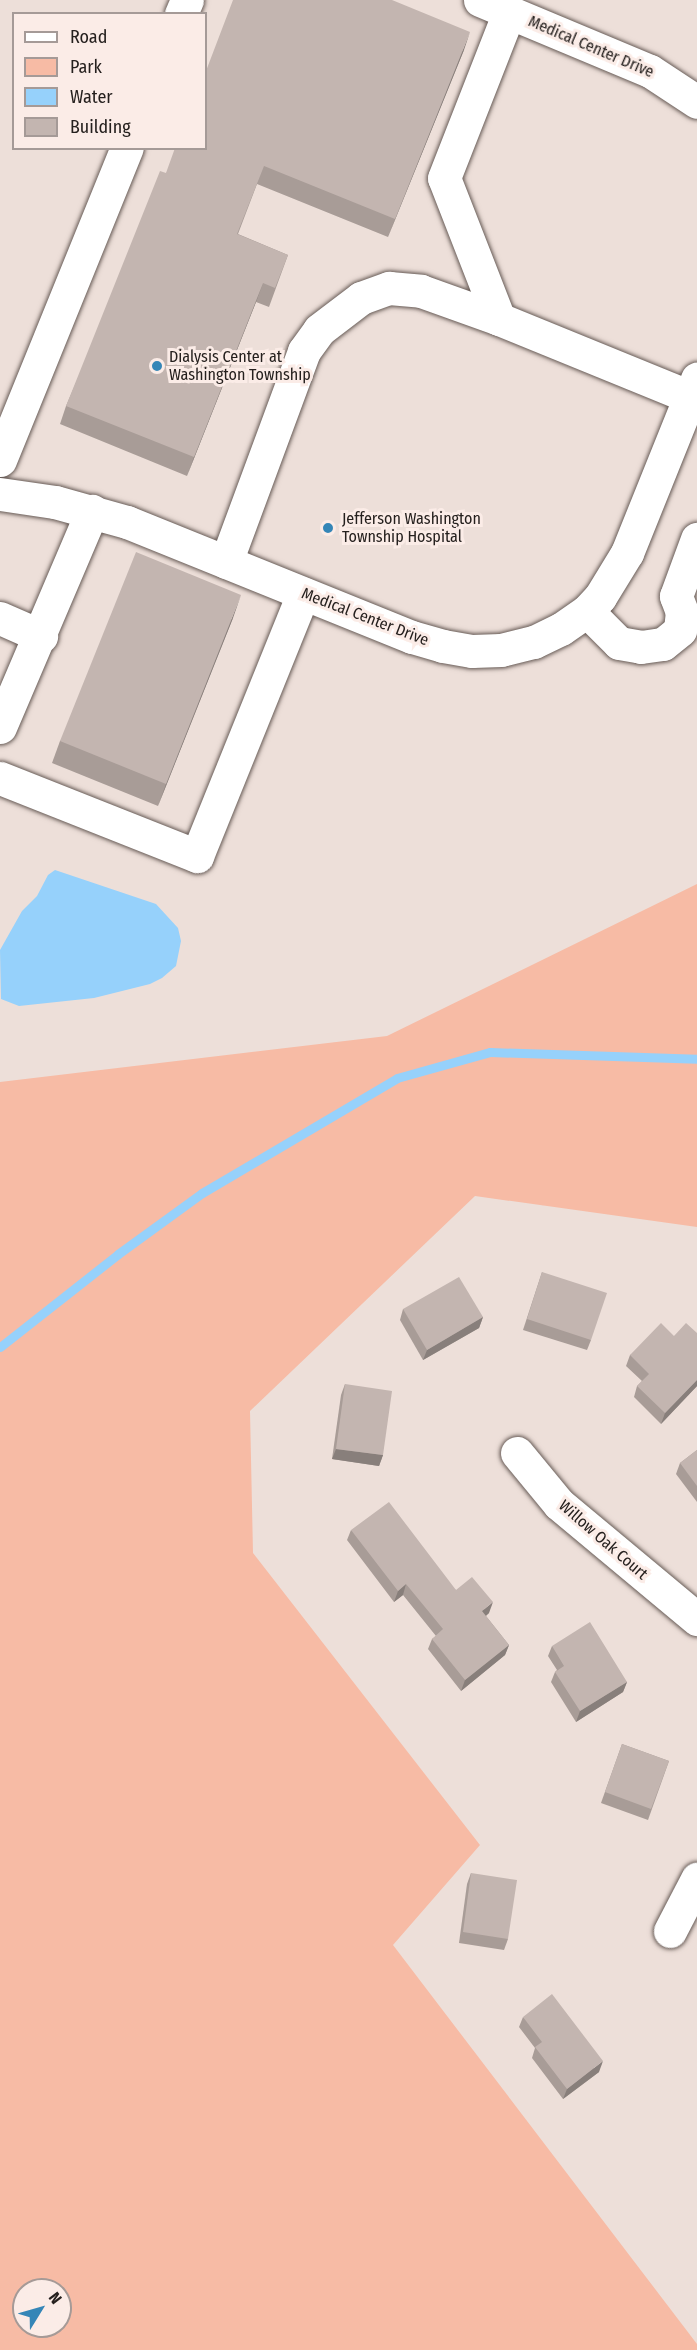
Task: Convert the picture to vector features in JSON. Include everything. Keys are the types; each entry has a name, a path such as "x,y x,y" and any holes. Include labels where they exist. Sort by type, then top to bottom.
{"street":[{"name":"Medical Center Drive","path":"495,6 650,71 697,102"},
{"path":"495,6 444,178 499,319"},
{"path":"0,460 126,150"},
{"path":"226,562 304,351 319,330 361,298 389,288 421,291 694,388"},
{"name":"Medical Center Drive","path":"0,494 92,511 127,522 412,637 442,646 472,651 501,650 534,642 561,629 587,611 607,588 627,553 694,388"},
{"path":"0,726 41,636 92,511"},
{"path":"587,611 619,643 641,647 663,644 680,630 682,612 676,596 697,539"},
{"path":"0,778 197,856 303,594"},
{"path":"0,618 41,636"},
{"name":"Willow Oak Court","path":"517,1453 573,1517 697,1619"},
{"path":"670,1931 697,1879"}],"green space":[{"path":"697,884 697,1227 475,1196 250,1411 253,1553 480,1845 393,1945 697,2344 697,2350 0,2350 0,1082 387,1036"}],"water":[{"path":"55,870 156,904 178,928 181,941 176,966 162,978 150,984 94,998 19,1006 1,999 0,950 22,911 37,896 48,875"}],"building":[{"path":"233,0 392,0 470,32 395,219 264,166 237,234 288,255 275,288 263,283 194,457 66,406 160,171 166,173 174,150 207,150 207,68"},
{"path":"136,552 241,595 166,784 60,741"},
{"path":"542,1272 607,1293 591,1340 527,1319"},
{"path":"459,1277 483,1317 427,1350 403,1309"},
{"path":"661,1323 674,1336 686,1323 697,1333 697,1380 665,1413 637,1386 649,1374 630,1355"},
{"path":"345,1384 392,1391 383,1455 336,1449"},
{"path":"697,1450 697,1486 680,1463"},
{"path":"389,1502 456,1590 472,1577 493,1602 482,1611 509,1645 465,1680 432,1639 443,1629 406,1584 398,1591 351,1530"},
{"path":"590,1622 627,1682 580,1711 555,1672 564,1666 552,1646"},
{"path":"622,1744 669,1761 651,1809 605,1792"},
{"path":"471,1873 517,1880 508,1939 463,1932"},
{"path":"552,1994 603,2061 567,2089 535,2047 542,2042 523,2017"}],"waterway":[{"path":"0,1347 118,1254 202,1193 397,1078 490,1052 697,1059"}],"place":[{"name":"Dialysis Center at Washington Township","path":"157,366"},
{"name":"Jefferson Washington Township Hospital","path":"328,528"}]}
